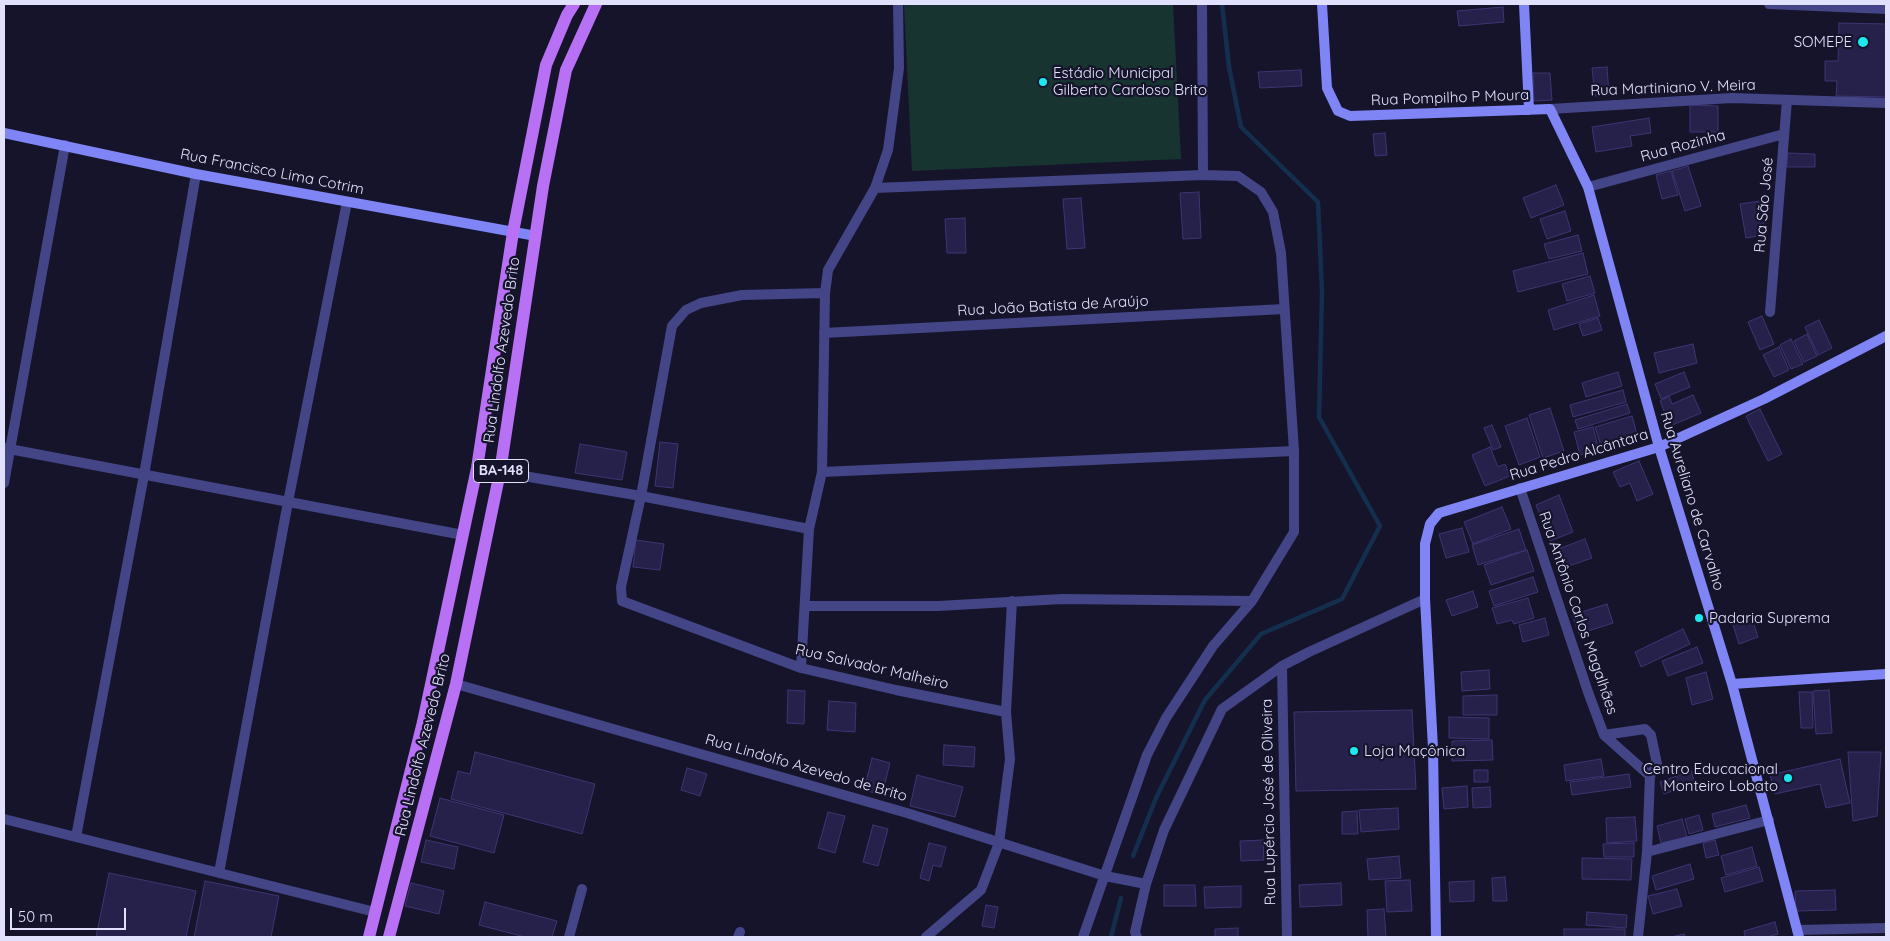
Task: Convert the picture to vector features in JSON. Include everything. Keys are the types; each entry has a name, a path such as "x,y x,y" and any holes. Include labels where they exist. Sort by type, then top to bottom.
{"main road":[{"name":"Rua Lindolfo Azevedo Brito","path":"369,937 423,722 477,468 513,232 546,65 567,14 574,4"},
{"name":"Rua Lindolfo Azevedo Brito","path":"390,937 456,684 500,472 543,186 566,70 596,4"}],"street":[{"path":"801,668 809,529 822,472 825,293 828,270 875,188 888,150 899,68 898,4"},
{"path":"1202,4 1203,175"},
{"name":"Rua Pompilho P Moura","path":"1322,4 1327,88 1338,111 1350,116 1550,109"},
{"path":"1524,4 1529,110"},
{"path":"1769,4 1886,9"},
{"name":"Rua Martiniano V. Meira","path":"1550,109 1732,98 1886,103"},
{"name":"Rua São José","path":"1770,312 1787,100"},
{"name":"Rua Aureliano de Carvalho","path":"1550,109 1588,187 1659,447 1732,684 1798,934"},
{"name":"Rua Francisco Lima Cotrim","path":"4,134 65,145 196,174 536,236"},
{"name":"Rua Rozinha","path":"1588,187 1784,134"},
{"path":"4,483 7,449 65,145"},
{"path":"76,837 144,475 196,174"},
{"path":"875,188 1203,175 1238,176 1261,192 1273,212 1281,254 1294,451 1294,532 1252,601 1213,646 1166,718 1147,755 1083,937"},
{"path":"219,873 288,502 347,202"},
{"path":"641,496 672,326 686,310 702,303 742,295 825,293"},
{"name":"Rua João Batista de Araújo","path":"824,333 1284,309"},
{"name":"Rua Pedro Alcântara","path":"1425,598 1425,544 1430,524 1439,513 1659,447 1764,399 1886,336"},
{"path":"7,449 463,535"},
{"path":"822,472 1294,451"},
{"path":"477,468 641,496 809,529"},
{"name":"Rua Antônio Carlos Magalhães","path":"1520,488 1604,735 1650,776"},
{"name":"Rua Salvador Malheiro","path":"641,496 621,587 622,601 801,668 896,690 1006,712"},
{"path":"1137,937 1135,932 1146,884 1164,830 1222,709 1282,666 1425,598 1433,748 1436,937"},
{"path":"805,606 938,606 1062,599 1252,601"},
{"path":"926,937 981,890 999,843 1010,759 1006,712 1012,601"},
{"name":"Rua Lupércio José de Oliveira","path":"1282,666 1287,937"},
{"path":"1732,684 1886,674"},
{"name":"Rua Lindolfo Azevedo de Brito","path":"456,684 907,813 1105,876 1146,884"},
{"path":"1604,735 1645,729 1651,735 1657,764 1650,776 1647,852 1638,937"},
{"path":"4,819 375,912"},
{"path":"1647,852 1769,820"},
{"path":"569,937 582,889"},
{"path":"1798,934 1886,928"}],"green space":[{"name":"Estádio Municipal Gilberto Cardoso Brito","path":"904,4 1173,4 1181,159 912,171"}],"building":[{"path":"1503,7 1504,22 1459,26 1457,11"},
{"name":"SOMEPE","path":"1839,23 1886,24 1886,97 1836,96 1837,81 1825,81 1825,61 1838,61"},
{"path":"1607,67 1609,95 1595,96 1592,68"},
{"path":"1301,70 1302,86 1260,88 1258,72"},
{"path":"1533,73 1550,73 1552,100 1534,101"},
{"path":"1690,105 1718,106 1718,132 1690,132"},
{"path":"1649,118 1651,133 1630,136 1632,146 1596,152 1592,127"},
{"path":"1385,133 1387,155 1375,156 1373,134"},
{"path":"1787,153 1815,154 1815,167 1787,167"},
{"path":"1688,166 1701,206 1685,211 1672,171"},
{"path":"1671,171 1678,195 1662,199 1656,175"},
{"path":"1556,185 1564,205 1531,218 1523,198"},
{"path":"1199,192 1201,238 1183,239 1180,193"},
{"path":"1081,198 1085,248 1067,249 1063,199"},
{"path":"1760,201 1766,235 1746,238 1740,204"},
{"path":"1565,211 1571,231 1547,239 1540,219"},
{"path":"965,218 966,253 947,253 945,219"},
{"path":"1578,235 1582,251 1549,259 1544,244"},
{"path":"1583,253 1588,274 1518,292 1513,271"},
{"path":"1590,276 1595,293 1567,301 1562,284"},
{"path":"1594,295 1600,316 1554,330 1548,310"},
{"path":"1762,316 1774,344 1760,350 1748,322"},
{"path":"1598,318 1602,330 1583,336 1579,324"},
{"path":"1819,320 1832,348 1818,355 1805,327"},
{"path":"1807,334 1817,356 1804,362 1794,341"},
{"path":"1791,339 1803,364 1791,369 1780,345"},
{"path":"1693,344 1697,363 1659,373 1654,353"},
{"path":"1779,347 1789,370 1774,377 1763,355"},
{"path":"1618,372 1622,386 1586,397 1582,383"},
{"path":"1684,372 1690,387 1661,399 1655,384"},
{"path":"1623,390 1626,402 1573,417 1570,405"},
{"path":"1693,395 1701,413 1670,426 1660,401 1669,396 1672,404"},
{"path":"1627,404 1630,413 1578,429 1575,420"},
{"path":"1550,408 1564,451 1543,458 1529,415"},
{"path":"1760,409 1782,454 1768,461 1746,416"},
{"path":"1632,416 1638,438 1602,449 1595,427"},
{"path":"1527,418 1540,457 1519,465 1505,426"},
{"path":"1492,425 1501,447 1493,450 1484,428"},
{"path":"1593,427 1599,450 1580,455 1574,432"},
{"path":"660,442 678,444 673,488 655,486"},
{"path":"580,444 627,452 622,480 575,473"},
{"path":"1490,447 1498,467 1505,464 1510,476 1485,486 1472,455"},
{"path":"1639,461 1653,494 1637,501 1630,483 1620,487 1613,472"},
{"path":"1559,495 1573,532 1550,541 1536,505"},
{"path":"1502,507 1511,529 1473,544 1464,522"},
{"path":"1462,528 1469,552 1446,558 1439,534"},
{"path":"1519,529 1526,550 1478,565 1472,545"},
{"path":"1585,539 1592,558 1560,569 1553,551"},
{"path":"636,540 664,544 660,570 633,567"},
{"path":"1527,550 1534,571 1491,585 1484,565"},
{"path":"1533,577 1538,592 1494,606 1489,591"},
{"path":"1473,591 1478,607 1452,616 1446,600"},
{"path":"1528,598 1534,618 1514,624 1512,620 1497,624 1492,608"},
{"path":"1607,604 1613,623 1579,634 1572,615"},
{"path":"1545,618 1549,635 1523,642 1519,625"},
{"path":"1752,619 1758,637 1739,644 1733,625"},
{"path":"1683,629 1690,644 1641,667 1635,652"},
{"path":"1697,647 1703,663 1668,676 1662,661"},
{"path":"1489,670 1490,689 1462,691 1461,672"},
{"path":"1706,672 1713,699 1692,705 1686,678"},
{"path":"788,690 805,691 804,724 787,723"},
{"path":"1829,690 1832,733 1816,734 1813,691"},
{"path":"1799,692 1812,692 1813,728 1801,728"},
{"path":"1497,695 1497,715 1463,715 1463,696"},
{"path":"829,701 856,703 855,732 827,730"},
{"name":"Loja Maçônica","path":"1412,710 1416,789 1296,791 1294,712"},
{"path":"1449,717 1489,718 1489,739 1449,738"},
{"path":"1492,740 1493,760 1452,761 1452,741"},
{"path":"944,745 975,747 974,767 943,765"},
{"path":"475,752 595,784 582,834 451,799 458,771 470,774"},
{"path":"1848,752 1881,752 1877,816 1853,821"},
{"path":"872,758 890,763 882,795 864,790"},
{"path":"1601,759 1604,776 1566,781 1564,765"},
{"path":"1840,759 1850,803 1826,808 1820,784 1775,794 1770,775"},
{"path":"687,768 707,774 700,796 681,790"},
{"path":"1474,770 1488,770 1488,782 1474,782"},
{"path":"1691,771 1695,783 1664,794 1660,782"},
{"path":"1629,774 1631,787 1572,795 1570,782"},
{"path":"917,775 963,787 955,817 910,806"},
{"path":"1467,786 1468,807 1444,809 1442,788"},
{"path":"1490,787 1491,807 1473,808 1472,788"},
{"path":"440,798 504,815 494,853 430,836"},
{"path":"1746,805 1750,818 1715,827 1712,814"},
{"path":"1398,808 1399,829 1361,832 1359,810"},
{"path":"1357,811 1358,834 1342,834 1342,812"},
{"path":"828,812 845,816 835,853 818,848"},
{"path":"1699,815 1703,830 1689,834 1685,819"},
{"path":"1635,817 1637,841 1607,843 1606,818"},
{"path":"1682,819 1687,837 1661,843 1657,826"},
{"path":"873,825 888,829 878,866 863,862"},
{"path":"426,840 458,847 454,869 421,862"},
{"path":"1263,840 1264,860 1241,861 1240,841"},
{"path":"1715,840 1719,855 1706,858 1703,843"},
{"path":"929,843 946,847 941,867 933,865 929,881 920,878"},
{"path":"1634,843 1634,857 1604,857 1603,844"},
{"path":"1752,847 1757,866 1726,875 1721,856"},
{"path":"1399,856 1401,878 1369,880 1367,859"},
{"path":"1582,858 1632,859 1631,880 1582,879"},
{"path":"1690,864 1694,879 1656,890 1652,876"},
{"path":"1759,867 1763,881 1725,892 1721,878"},
{"path":"109,873 196,891 186,937 96,937"},
{"path":"1505,877 1507,901 1493,901 1492,878"},
{"path":"1410,880 1412,911 1387,912 1385,881"},
{"path":"205,881 279,896 271,937 194,937"},
{"path":"1474,881 1474,901 1450,902 1449,882"},
{"path":"411,883 444,891 439,914 405,906"},
{"path":"1341,883 1342,905 1300,907 1299,885"},
{"path":"1164,885 1195,885 1196,906 1164,906"},
{"path":"1241,886 1241,907 1205,908 1204,887"},
{"path":"1677,889 1682,906 1653,914 1648,896"},
{"path":"1835,890 1836,910 1796,911 1795,891"},
{"path":"485,902 557,921 552,937 525,937 479,925"},
{"path":"986,905 998,907 994,928 982,926"},
{"path":"1384,909 1386,937 1368,937 1367,910"},
{"path":"1587,912 1627,915 1626,928 1586,925"},
{"path":"1775,922 1778,934 1767,937 1745,937 1744,931"},
{"path":"1238,928 1238,937 1215,937 1215,929"},
{"path":"1564,929 1625,929 1625,937 1564,937"},
{"path":"1684,934 1685,937 1671,937"}],"waterway":[{"path":"1133,856 1156,798 1205,700 1261,634 1342,599 1380,526 1319,417 1322,292 1318,202 1241,127 1229,67 1222,4"},
{"path":"1111,937 1121,898"}],"place":[{"name":"SOMEPE","path":"1863,42"},
{"name":"Estádio Municipal Gilberto Cardoso Brito","path":"1043,82"},
{"name":"Padaria Suprema","path":"1699,618"},
{"name":"Loja Maçônica","path":"1354,751"},
{"name":"Centro Educacional Monteiro Lobato","path":"1788,778"}]}
